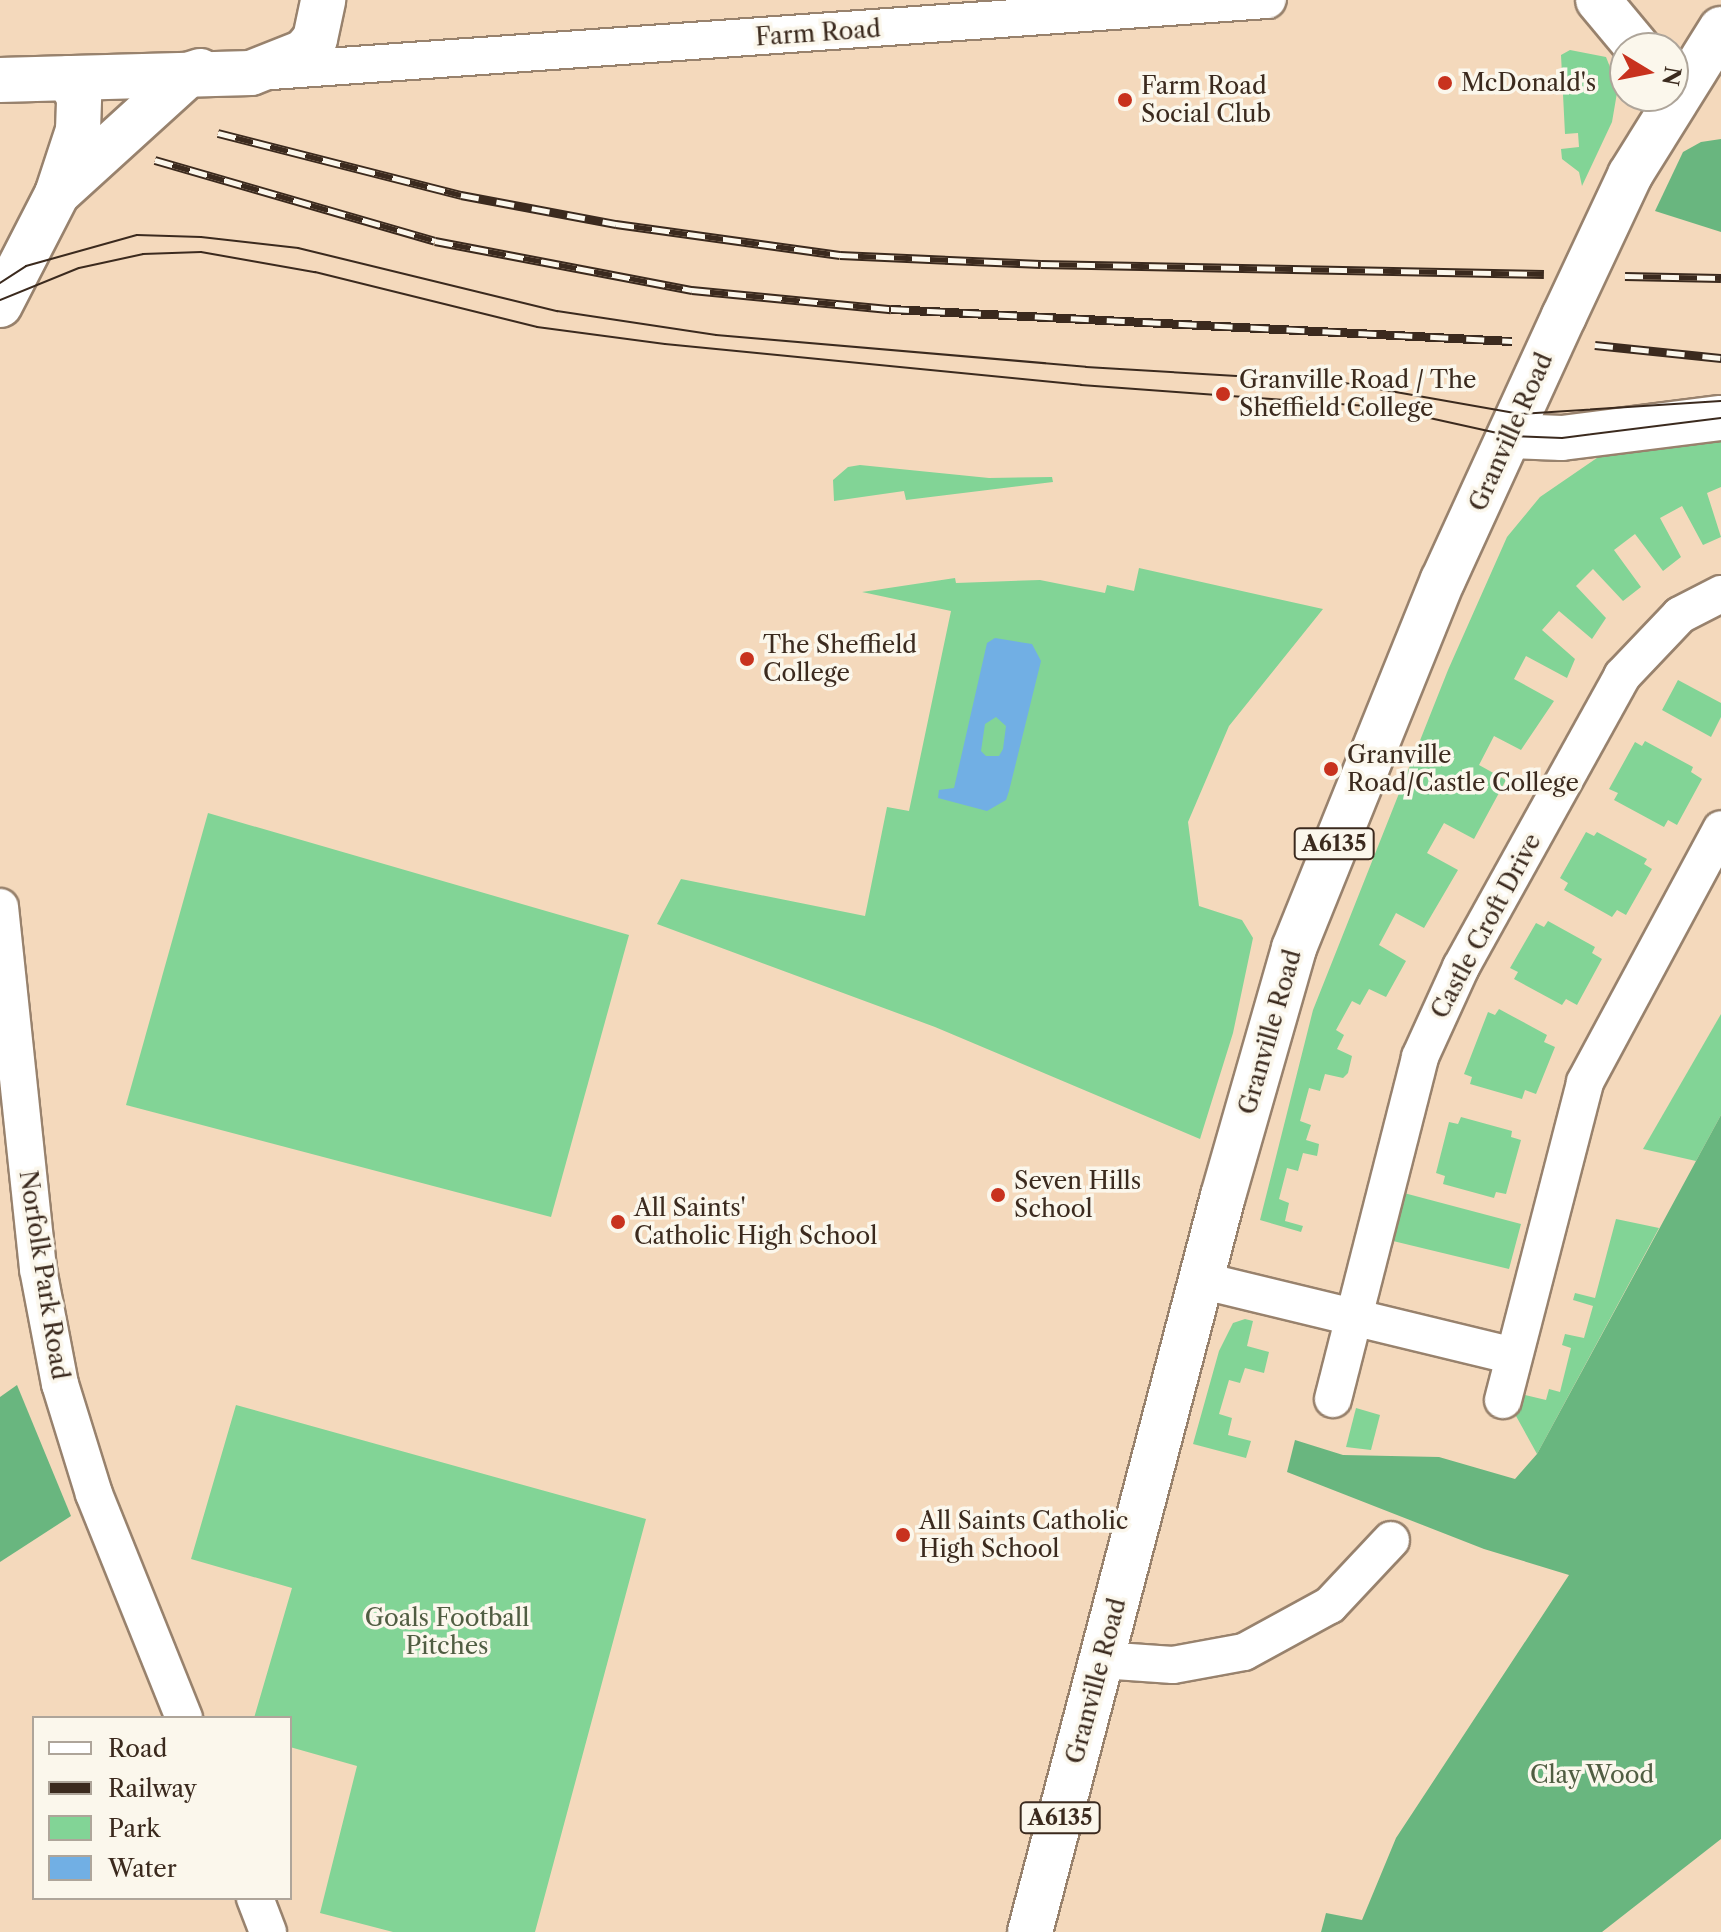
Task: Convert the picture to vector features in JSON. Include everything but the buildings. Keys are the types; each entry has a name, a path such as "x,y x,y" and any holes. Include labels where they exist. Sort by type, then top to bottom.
{"main road":[{"path":"0,80 251,73 304,52 319,31 323,0"},
{"path":"57,194 188,75 264,51 289,34 323,0"},
{"path":"1598,0 1625,32"},
{"path":"1721,30 1721,54"},
{"name":"Granville Road","path":"1030,1932 1200,1280 1294,948 1437,593 1630,175 1721,30"},
{"path":"0,305 57,194 81,113 68,78"},
{"name":"Granville Road","path":"1630,175 1648,112"},
{"path":"1511,436 1562,438 1721,418"}],"street":[{"path":"323,0 338,32 370,62"},
{"name":"Farm Road","path":"251,73 370,62 1267,0"},
{"name":"Castle Croft Drive","path":"1333,1399 1420,1057 1461,967 1622,676 1680,615 1721,594"},
{"path":"1503,1400 1585,1082 1721,829"},
{"name":"Norfolk Park Road","path":"0,907 38,1269 60,1384 94,1494 183,1716"},
{"path":"1200,1280 1513,1356"},
{"path":"1101,1660 1173,1665 1244,1652 1330,1605 1391,1540"},
{"path":"256,1900 268,1932"}],"green space":[{"path":"1570,50 1606,57 1609,64 1609,112 1614,112 1612,122 1582,186 1579,172 1562,159 1561,149 1579,147 1578,133 1565,134 1561,55"},
{"path":"1721,139 1721,232 1655,211 1683,152 1701,142"},
{"path":"1721,435 1721,487 1707,493 1721,537 1703,545 1682,506 1660,518 1681,557 1663,571 1635,534 1614,550 1641,587 1623,601 1593,569 1576,586 1606,618 1592,639 1559,611 1542,630 1575,659 1567,678 1526,656 1514,679 1554,701 1521,750 1494,736 1479,765 1506,780 1474,839 1444,823 1427,853 1458,870 1424,928 1396,913 1379,945 1406,961 1386,997 1369,989 1360,1005 1352,1001 1336,1030 1344,1035 1337,1049 1352,1056 1348,1073 1343,1078 1325,1074 1320,1091 1309,1088 1300,1121 1311,1125 1306,1140 1319,1144 1317,1156 1303,1153 1298,1171 1287,1168 1279,1199 1289,1203 1285,1221 1303,1226 1301,1232 1260,1220 1313,1010 1448,670 1507,537 1540,497 1610,449"},
{"path":"860,465 989,478 1052,477 1053,482 906,500 904,491 834,501 833,480 848,467"},
{"path":"1139,568 1323,609 1229,726 1188,822 1199,906 1242,920 1253,938 1233,1033 1200,1139 935,1027 657,924 681,879 865,916 887,807 909,811 951,611 862,592 955,578 956,583 1040,580 1105,593 1107,585 1134,591"},
{"path":"1678,680 1721,703 1721,717 1711,737 1662,710"},
{"path":"1645,741 1693,767 1691,772 1702,779 1677,825 1668,820 1664,827 1614,800 1618,793 1609,789 1635,742 1642,746"},
{"path":"208,813 629,935 551,1217 126,1105"},
{"path":"1586,832 1594,836 1597,832 1647,859 1644,864 1652,869 1626,915 1617,910 1612,917 1564,890 1568,883 1560,878"},
{"path":"1548,921 1595,947 1592,953 1602,959 1577,1005 1566,999 1562,1005 1514,979 1518,972 1510,968 1536,923 1544,927"},
{"path":"1499,1009 1547,1035 1544,1042 1555,1047 1536,1094 1525,1090 1522,1099 1470,1084 1472,1077 1464,1074 1488,1012 1495,1015"},
{"path":"1721,1014 1721,1115 1696,1161 1643,1149"},
{"name":"Clay Wood","path":"1721,1115 1721,1839 1602,1932 1321,1932 1326,1913 1362,1920 1396,1838 1569,1575 1484,1549 1287,1472 1295,1440 1343,1455 1439,1457 1515,1479 1537,1454"},
{"path":"1461,1117 1512,1131 1511,1137 1521,1140 1506,1194 1496,1192 1494,1198 1443,1184 1445,1176 1436,1173 1449,1122 1458,1124"},
{"path":"1404,1193 1521,1224 1509,1269 1393,1241"},
{"path":"1616,1219 1659,1228 1537,1454 1516,1416 1521,1394 1546,1400 1549,1389 1560,1392 1571,1348 1562,1345 1565,1334 1584,1338 1593,1306 1573,1300 1575,1293 1595,1298"},
{"path":"1245,1319 1253,1321 1247,1346 1269,1352 1264,1373 1245,1368 1240,1383 1229,1380 1219,1414 1232,1418 1228,1435 1251,1441 1246,1458 1193,1444 1219,1351 1233,1323"},
{"path":"17,1385 71,1516 0,1562 0,1397"},
{"name":"Goals Football Pitches","path":"236,1405 646,1519 535,1932 393,1932 320,1913 357,1766 292,1748 292,1716 255,1716 292,1588 191,1559"},
{"path":"1356,1408 1380,1415 1371,1450 1346,1447"}],"water":[{"path":"995,638 1032,644 1041,661 1006,800 987,811 938,798 939,790 954,788 987,643","holes":["996,717 1006,726 999,756 986,756 981,751 985,724"]}],"tram line":[{"path":"0,283 26,266 137,235 201,237 298,248 557,311 716,335 1086,367 1339,382 1520,414 1721,401"},
{"path":"0,300 79,268 143,254 201,252 315,272 537,327 665,344 1081,385 1380,407 1511,436 1562,438 1721,418"}],"railway":[{"path":"218,133 461,195 616,224 840,255 1041,264 1544,274"},
{"path":"155,160 435,241 692,290 891,309 1512,341"},
{"path":"1625,276 1721,278"},
{"path":"1595,345 1721,358"}],"place":[{"name":"McDonald's","path":"1445,83"},
{"name":"Farm Road Social Club","path":"1125,100"},
{"name":"Granville Road / The Sheffield College","path":"1223,394"},
{"name":"The Sheffield College","path":"747,659"},
{"name":"Granville Road/Castle College","path":"1331,769"},
{"name":"Seven Hills School","path":"998,1195"},
{"name":"All Saints' Catholic High School","path":"618,1222"},
{"name":"All Saints Catholic High School","path":"903,1535"}]}
